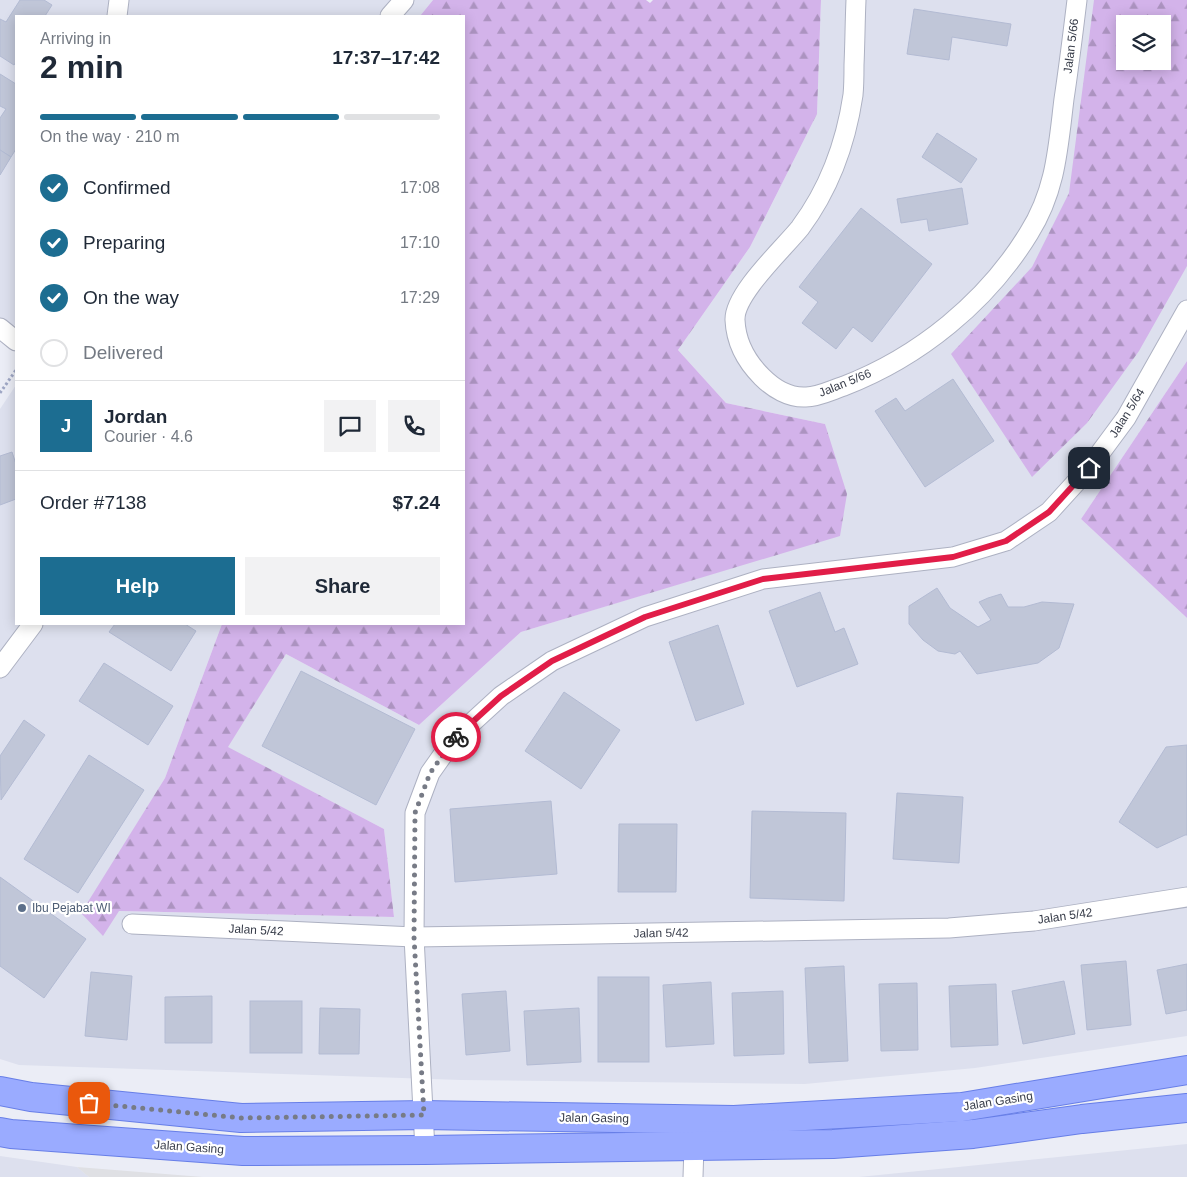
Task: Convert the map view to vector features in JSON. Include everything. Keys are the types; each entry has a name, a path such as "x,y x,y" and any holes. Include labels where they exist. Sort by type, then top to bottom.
{"main road":[{"name":"Jalan Gasing","path":"0,1091 31,1097 242,1118 424,1115 734,1120 962,1107 1187,1070"},
{"path":"1082,1119 1187,1097"},
{"name":"Jalan Gasing","path":"0,1132 243,1151 694,1146 842,1143 973,1134 1082,1119 1187,1108"}],"street":[{"path":"117,15 119,0"},
{"path":"391,15 404,0"},
{"name":"Jalan 5/66","path":"856,0 853,93 843,142 828,182 801,226 744,292 734,318 740,347 749,364 766,381 785,394 805,398 861,379 920,347 973,302 1002,272 1030,232 1050,190 1056,162 1077,0"},
{"name":"Jalan 5/64","path":"425,1150 414,937 415,813 430,773 454,739 501,696 552,661 645,617 763,579 953,557 1006,541 1049,512 1089,468 1126,418 1187,310"},
{"path":"0,328 15,341"},
{"path":"0,668 32,625"},
{"name":"Jalan 5/42","path":"132,924 414,937 949,928 1034,921 1187,897"},
{"path":"693,1177 694,1146"}],"path":[{"path":"0,393 15,371"}],"shaded area":[{"path":"0,0 433,0 421,15 15,15 15,325 0,341"},
{"path":"821,0 1187,0 1187,361 1081,519 1187,618 1187,1036 975,1068 805,1084 461,1080 19,1065 0,1059 0,409 15,386 15,625 222,625 165,778 82,913 119,911 394,917 384,829 227,747 286,654 419,725 521,632 840,535 825,424 726,403 678,350 750,247 817,114"},
{"path":"1187,1144 1187,1177 859,1177"},
{"path":"0,1156 77,1167 89,1177 0,1177"},
{"path":"77,1167 203,1177 89,1177"}],"green space":[{"path":"433,0 646,0 650,3 653,0 821,0 817,114 750,247 678,350 726,403 825,424 847,494 840,536 521,632 419,725 286,654 228,747 384,829 394,917 119,911 103,936 81,913 165,778 222,625 465,625 465,15 421,15"},
{"path":"1094,0 1187,0 1187,266 1139,351 1087,423 1032,477 951,354 1032,267 1069,193"},
{"path":"1187,361 1187,618 1081,519"}],"building":[{"path":"20,0 44,0 52,5 46,15 15,15 14,65 0,56 0,19 6,22"},
{"path":"914,9 1011,24 1007,46 952,37 949,60 907,54"},
{"path":"0,74 15,83 15,151 11,157 0,150 0,118 6,109 0,106"},
{"path":"937,133 977,159 961,183 922,157"},
{"path":"0,150 11,157 0,175"},
{"path":"962,188 968,224 929,231 927,219 901,223 897,199"},
{"path":"861,208 932,264 872,342 853,327 836,349 802,323 818,302 799,287"},
{"path":"953,379 994,441 925,487 875,411 896,398 905,411"},
{"path":"12,452 15,461 15,499 0,505 0,456"},
{"path":"937,588 950,608 978,627 991,620 979,602 1001,594 1008,607 1024,607 1042,602 1074,604 1059,648 1038,663 977,674 960,651 955,654 938,651 923,640 909,624 909,606"},
{"path":"820,592 835,632 844,628 858,664 797,687 769,611"},
{"path":"114,625 187,625 196,631 171,671 109,632"},
{"path":"718,625 744,704 696,721 669,642"},
{"path":"104,663 173,706 148,745 79,701"},
{"path":"301,671 415,729 376,805 262,746"},
{"path":"564,692 620,730 581,789 525,751"},
{"path":"24,720 45,735 1,800 0,756"},
{"path":"1187,745 1187,835 1157,848 1119,822 1166,747"},
{"path":"89,755 144,790 78,893 24,859"},
{"path":"897,793 963,797 959,863 893,859"},
{"path":"551,801 557,874 455,882 450,809"},
{"path":"752,811 846,813 844,901 750,898"},
{"path":"619,824 677,824 676,892 618,892"},
{"name":"Ibu Pejabat WI","path":"0,877 86,939 44,998 0,966"},
{"path":"1126,961 1131,1025 1087,1030 1081,965"},
{"path":"1187,964 1187,1010 1166,1014 1157,970"},
{"path":"844,966 848,1061 809,1063 805,968"},
{"path":"91,972 132,976 127,1040 85,1036"},
{"path":"598,977 649,977 649,1062 598,1062"},
{"path":"1064,981 1075,1034 1023,1044 1012,991"},
{"path":"711,982 714,1044 666,1047 663,985"},
{"path":"917,983 918,1050 881,1051 879,984"},
{"path":"996,984 998,1045 951,1047 949,986"},
{"path":"506,991 510,1051 466,1055 462,994"},
{"path":"783,991 784,1054 734,1056 732,993"},
{"path":"212,996 212,1043 165,1043 165,997"},
{"path":"250,1001 302,1001 302,1053 250,1053"},
{"path":"320,1008 360,1009 359,1054 319,1054"},
{"path":"579,1008 581,1062 527,1065 524,1011"}],"way so far":[{"path":"89,1103 242,1118 424,1115 414,937 415,813 430,773 456,737"}],"place":[{"name":"Ibu Pejabat WI","path":"22,908"}],"route":[{"path":"456,737 501,696 552,661 645,617 763,579 953,557 1006,541 1049,512 1089,468"}]}
